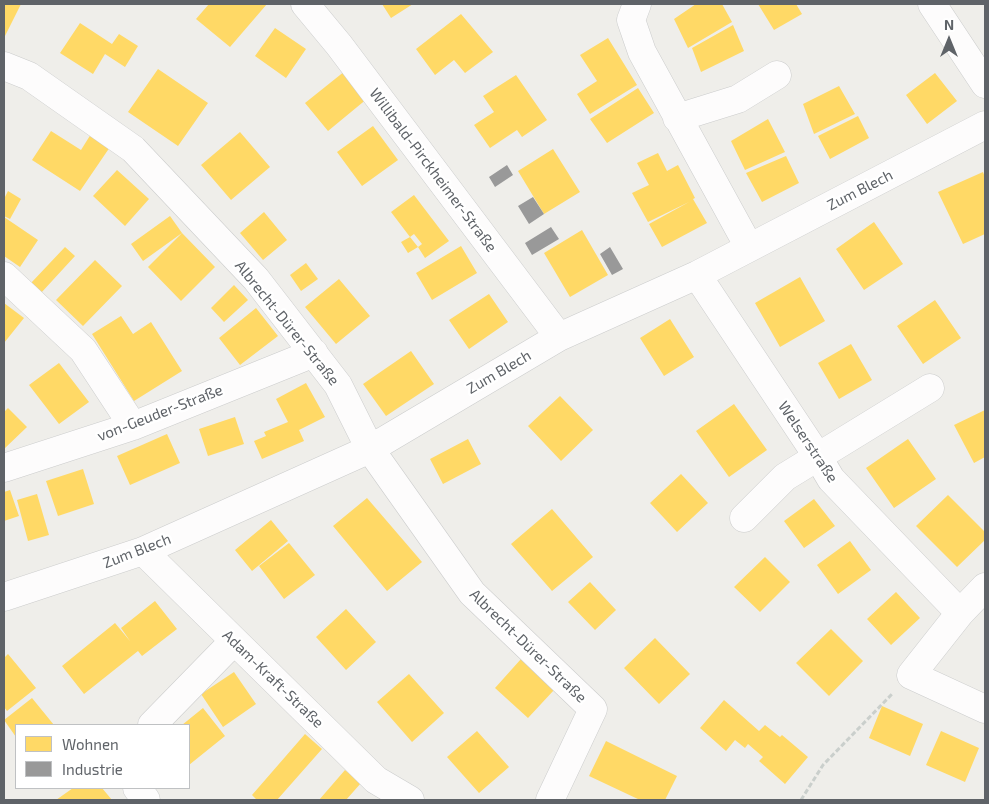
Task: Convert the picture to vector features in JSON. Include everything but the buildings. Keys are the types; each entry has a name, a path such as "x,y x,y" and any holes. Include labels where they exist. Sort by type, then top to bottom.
{"street":[{"name":"Willibald-Pirckheimer-Straße","path":"305,4 339,45 559,337"},
{"path":"637,4 632,20 642,52 749,247"},
{"path":"932,4 985,84"},
{"name":"Albrecht-Dürer-Straße","path":"4,66 29,76 133,149 256,279 338,385 370,448 472,593 593,709 550,800"},
{"path":"678,118 738,99 777,75"},
{"name":"Zum Blech","path":"4,597 143,551 370,448 559,337 697,275 985,125"},
{"name":"Welserstraße","path":"697,275 831,479 960,613"},
{"path":"4,276 84,350 133,426"},
{"name":"von-Geuder-Straße","path":"4,468 133,426 314,352"},
{"path":"744,518 785,477 930,388"},
{"name":"Adam-Kraft-Straße","path":"143,551 376,780 410,800"},
{"path":"985,587 960,613 911,675 985,709"},
{"path":"153,724 234,641"},
{"path":"139,789 146,800"}],"path":[{"path":"801,800 823,766 911,675"}]}
